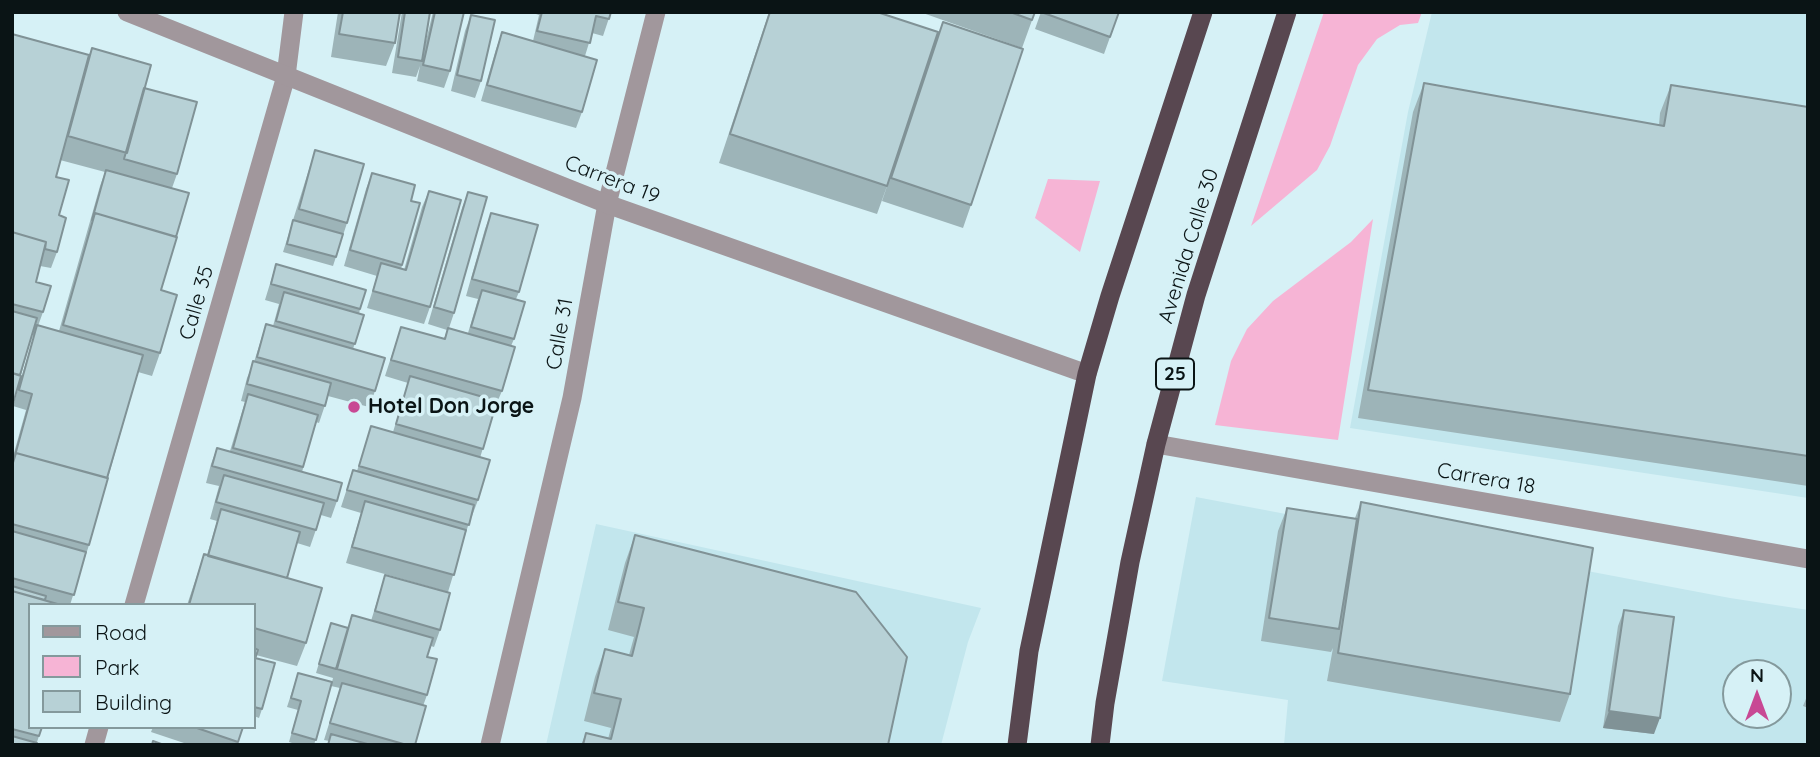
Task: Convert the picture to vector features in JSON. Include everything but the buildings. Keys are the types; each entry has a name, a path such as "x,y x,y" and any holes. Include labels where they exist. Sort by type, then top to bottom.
{"highway":[{"path":"1017,745 1029,651 1087,374 1203,12"},
{"name":"Avenida Calle 30","path":"1100,745 1130,562 1156,444 1196,295 1287,12"}],"street":[{"name":"Carrera 19","path":"127,12 607,204 1087,374"},
{"name":"Calle 35","path":"135,603 286,76 295,12"},
{"name":"Calle 31","path":"490,745 572,398 607,204 656,12"},
{"name":"Carrera 18","path":"1156,444 1808,558"}],"shaded area":[{"path":"1432,12 1808,12 1808,498 1350,428 1408,112"},
{"path":"1196,497 1730,598 1808,610 1808,745 1284,745 1288,700 1162,681"},
{"path":"596,524 981,608 968,642 941,745 546,745"}],"green space":[{"path":"1324,12 1422,12 1418,23 1400,25 1377,39 1358,65 1330,146 1317,170 1251,226"},
{"path":"1048,179 1100,181 1080,252 1035,218"},
{"path":"1373,219 1338,440 1215,425 1231,361 1247,329 1273,301 1351,242"}],"place":[{"name":"Hotel Don Jorge","path":"354,407"}]}
